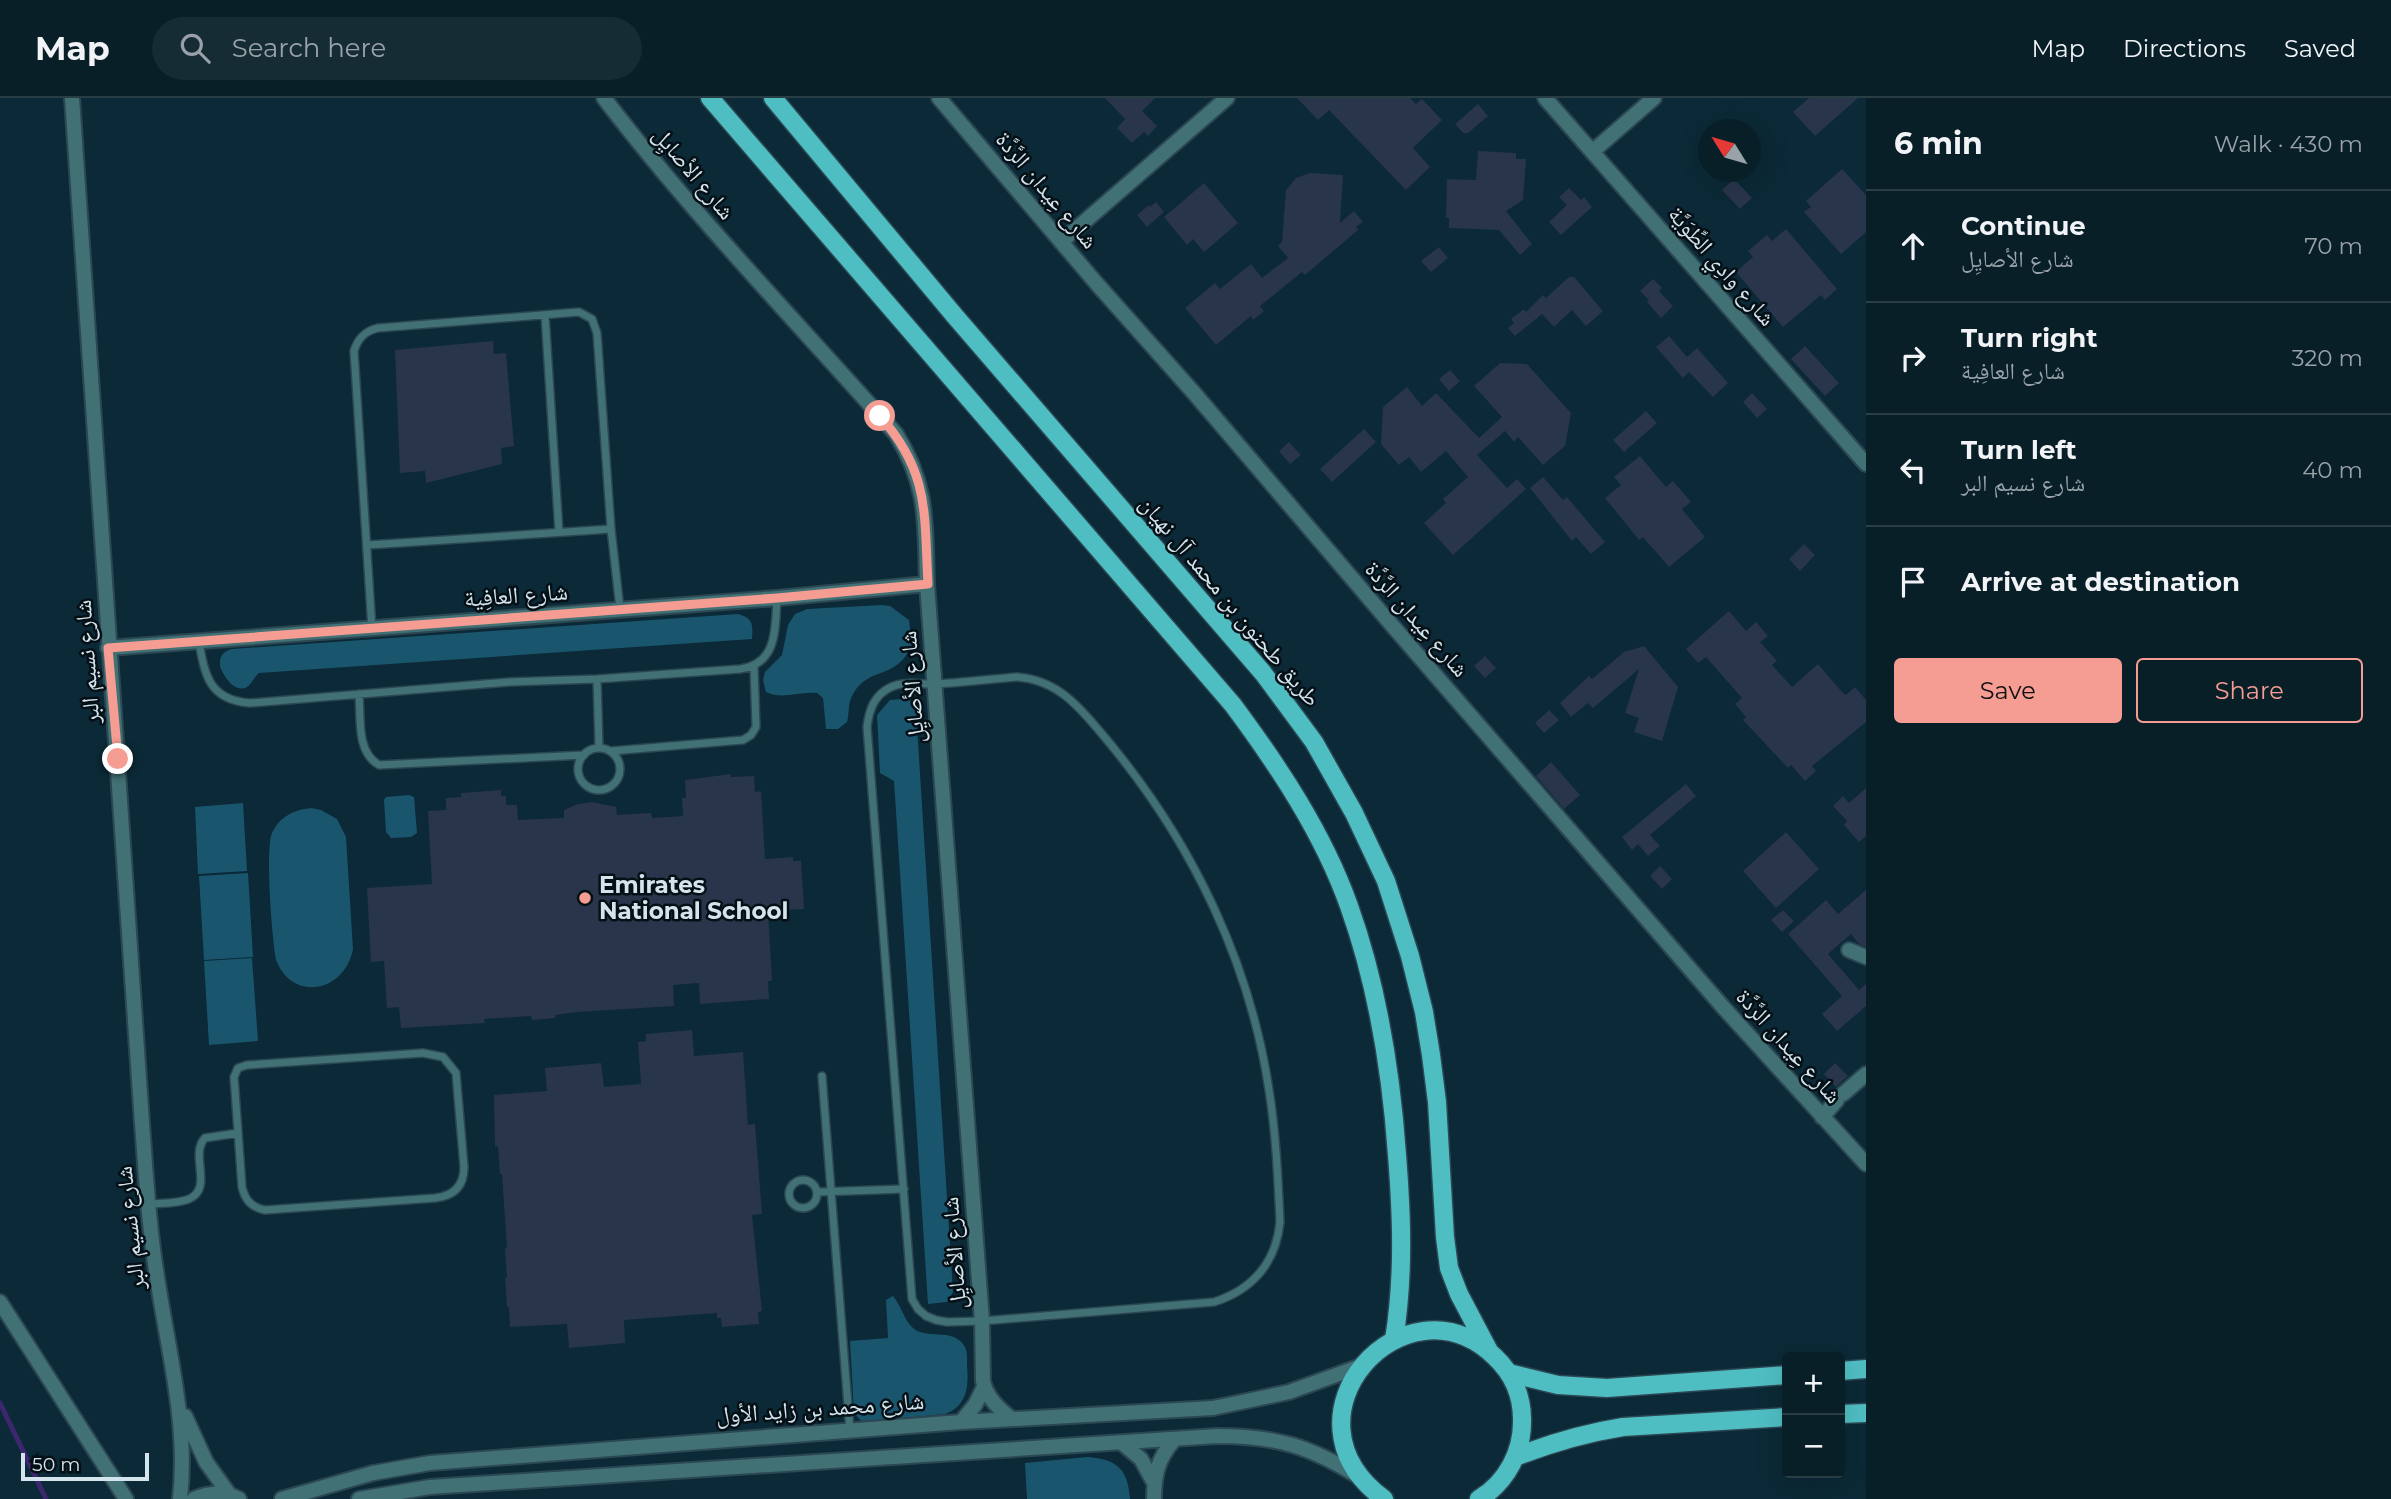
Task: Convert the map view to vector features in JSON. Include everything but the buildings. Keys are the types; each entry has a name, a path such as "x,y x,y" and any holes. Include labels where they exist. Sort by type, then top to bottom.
{"main road":[{"path":"710,98 1212,680 1259,740 1302,807 1349,904 1371,976 1387,1050 1393,1092 1403,1246 1402,1282 1394,1340"},
{"name":"طريق طحنون بن محمد آل نهيان","path":"773,98 954,315 1263,673 1314,742 1335,778 1386,881 1410,956 1431,1055 1437,1102 1445,1237 1450,1268 1459,1294 1489,1351"},
{"path":"1373,1491 1346,1451 1342,1422 1347,1392 1361,1366 1382,1347 1394,1340 1437,1331 1464,1337 1489,1351 1509,1373 1520,1400 1521,1436 1515,1457 1508,1470 1485,1497"},
{"path":"1845,1371 1866,1369"},
{"path":"1509,1373 1558,1385 1607,1388 1782,1375"},
{"path":"1845,1414 1866,1413"},
{"path":"1515,1457 1572,1437 1610,1429 1782,1417"}],"street":[{"name":"شارع نسيم البر","path":"72,98 108,648 149,1204 183,1449 180,1499"},
{"name":"شارع الأصايِل","path":"604,98 641,147 706,223 897,434 918,478 924,502 982,1321 984,1387"},
{"name":"شارع عِيدان الرَّدَّة","path":"939,98 1060,242 1194,393 1723,1007 1866,1164"},
{"path":"1060,242 1227,98"},
{"name":"شارع وادِي الطِّوَيَّة","path":"1545,98 1866,464"},
{"path":"1592,152 1654,98"},
{"name":"شارع العافِية","path":"108,648 777,598 928,584"},
{"path":"1849,950 1866,957"},
{"path":"1822,1117 1866,1074"},
{"path":"0,1302 126,1499"},
{"name":"شارع محمد بن زايد الأول","path":"282,1499 344,1479 430,1463 961,1422 1213,1408 1289,1392 1361,1366"},
{"path":"984,1387 995,1404 1012,1419"},
{"path":"961,1422 975,1405 984,1387"},
{"name":"شارع نسيم البر","path":"176,1388 193,1438 206,1462 237,1498"},
{"path":"359,1499 430,1487 1249,1436 1278,1440 1316,1453 1373,1491"},
{"path":"1154,1499 1153,1481 1160,1459 1174,1440"},
{"path":"1122,1443 1141,1459 1153,1481"},
{"path":"194,1499 206,1494 237,1498"}],"lane":[{"path":"372,629 354,358 356,344 365,333 377,328 579,312 586,314 596,326 620,610"},
{"path":"545,315 559,532"},
{"path":"368,545 611,528"},
{"path":"200,642 207,679 215,690 237,702 250,703 509,682 740,669 754,666 769,653 774,644 777,598"},
{"path":"359,694 363,745 366,754 379,765 584,755 599,748 611,751 743,740 751,735 756,727 754,666"},
{"path":"1017,677 1040,680 1069,698 1156,803 1199,876 1230,943 1242,978 1262,1051 1276,1154 1279,1237 1268,1264 1250,1284 1238,1292 1214,1302 982,1321 936,1320 918,1309 912,1299 867,727 873,703 890,687 901,684 935,684 1017,677"},
{"path":"597,679 599,748"},
{"path":"584,755 579,768 583,782 594,789 602,790 614,783 620,770 611,751"},
{"path":"423,1052 443,1057 456,1073 464,1176 460,1185 445,1197 265,1210 256,1208 244,1195 238,1133 234,1077 235,1072 242,1066 423,1052"},
{"path":"822,1076 850,1430"},
{"path":"149,1204 192,1198 200,1187 198,1151 202,1142 205,1138 238,1133"},
{"path":"804,1180 813,1183 817,1192 816,1201 804,1209 792,1203 788,1195 792,1185 804,1180"},
{"path":"817,1192 904,1189"}],"shaded area":[{"path":"890,606 909,620 912,645 898,664 860,685 851,698 847,722 838,729 826,729 823,698 817,693 778,695 766,692 763,680 765,672 782,655 788,625 795,614 807,609"},
{"path":"738,614 747,617 751,622 752,639 259,673 249,686 242,688 230,682 220,666 222,655 232,649"},
{"path":"909,699 916,711 953,1292 947,1302 928,1304 894,781 880,773 877,715 890,700"},
{"path":"386,797 414,797 417,833 411,837 391,838 386,832 384,800"},
{"path":"243,803 247,871 198,874 195,807"},
{"path":"311,808 337,819 346,837 353,949 348,964 340,975 330,983 318,987 306,987 294,982 284,974 276,960 270,895 269,857 272,833 288,815"},
{"path":"248,873 253,957 204,960 199,876"},
{"path":"252,958 258,1041 209,1045 204,961"},
{"path":"893,1296 913,1328 925,1333 952,1336 963,1344 967,1354 967,1388 958,1406 945,1414 865,1422 854,1413 850,1341 888,1338 886,1300"},
{"path":"1087,1457 1106,1460 1119,1468 1127,1480 1130,1499 1027,1499 1025,1463"}],"waterway":[{"path":"0,1403 46,1499"}],"place":[{"name":"Emirates National School","path":"585,898"}],"route":[{"path":"118,759 108,648 777,598 928,584 924,502 918,478 897,434 880,416"}]}
